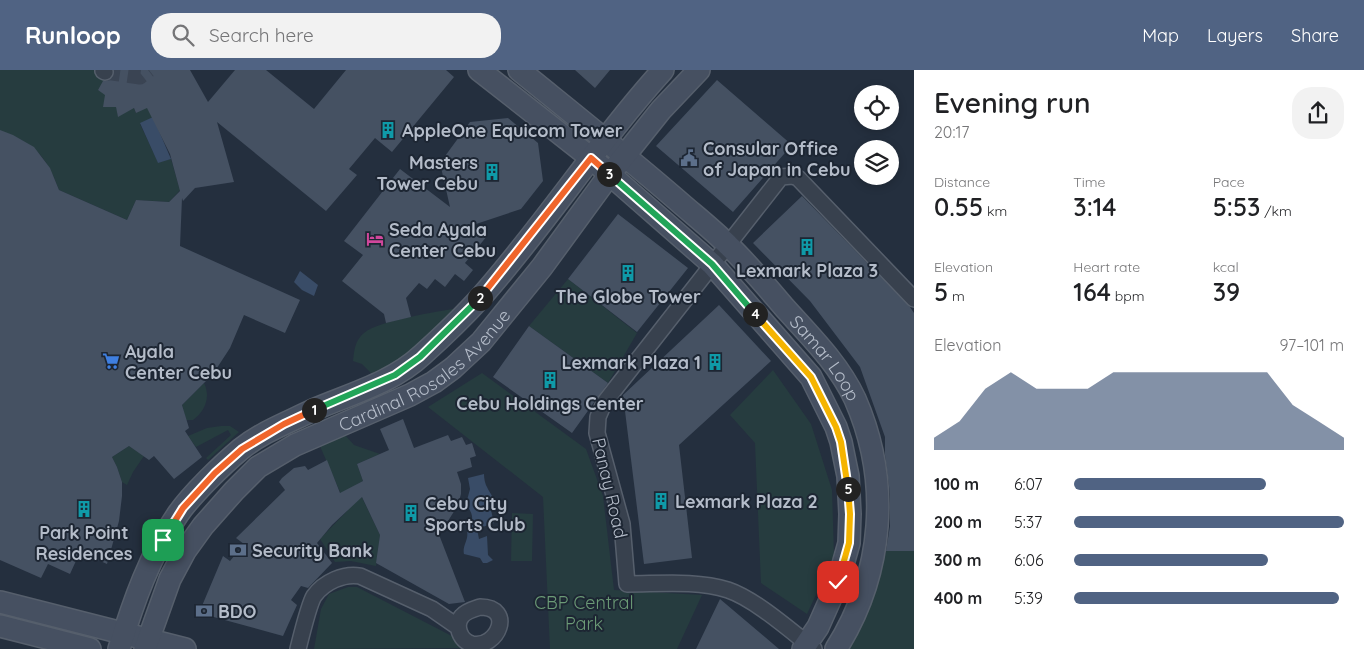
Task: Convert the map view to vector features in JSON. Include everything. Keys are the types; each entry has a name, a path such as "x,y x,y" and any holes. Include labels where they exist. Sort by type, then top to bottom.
{"main road":[{"name":"Samar Loop","path":"480,70 591,158 712,264 811,377 836,427 841,442 848,476 850,514 849,543 838,582 808,647"},
{"name":"Samar Loop","path":"519,70 625,155 728,244 831,359 854,398 870,439 876,472 878,515 876,548 864,593 836,649"},
{"name":"Cardinal Rosales Avenue","path":"122,642 148,570 178,514 215,473 256,439 284,424 395,375 420,357 480,298 605,139 663,70"},
{"name":"Cardinal Rosales Avenue","path":"146,645 170,579 185,551 203,526 258,467 295,445 410,395 434,382 453,368 481,342 542,267 625,155 699,70"},
{"path":"568,109 593,116 613,116 628,112"},
{"path":"550,126 564,148 569,161 570,185"},
{"path":"647,128 644,158 649,176"},
{"path":"589,202 618,195 636,198"},
{"path":"72,620 94,621 111,618 136,601"},
{"path":"0,602 72,620 122,642 185,649"},
{"path":"160,607 167,630 174,639 189,649"},
{"path":"0,626 72,646 90,649"}],"street":[{"path":"712,264 782,177 792,176 798,178 914,299"},
{"name":"Panay Road","path":"712,264 604,403 598,417 597,433 622,524 627,584 692,584 728,590 762,609 808,647"},
{"path":"298,649 314,596 326,584 338,578 352,575 360,576 432,609 458,627 462,638 478,646 478,644 496,635 500,623 496,612 480,607 462,616 458,627"}],"green space":[{"path":"0,70 107,70 108,77 98,90 107,94 103,107 116,105 118,115 134,108 136,113 145,104 153,117 140,124 158,162 171,159 179,187 184,186 169,202 136,200 127,220 59,190 50,168 38,152 22,140 0,131"},
{"path":"568,279 637,333 608,383 529,326"},
{"path":"458,308 409,357 373,375 362,364 353,361 357,342 364,333 372,328 409,317"},
{"path":"773,370 811,424 832,490 834,556 807,614 761,583 755,443 730,415"},
{"name":"CBP Central Park","path":"482,373 586,449 603,496 614,590 702,595 677,649 550,649 543,497 428,407"},
{"path":"204,383 207,398 204,408 193,420 186,420 182,405"},
{"path":"230,426 239,432 208,460 206,458 231,435 228,430 196,447 188,436 207,428"},
{"path":"344,434 354,445 380,454 357,464 363,481 356,485 380,535 376,566 351,561 335,562 320,539 348,510 319,444"},
{"path":"129,446 144,456 127,485 122,482 112,457"},
{"path":"512,513 533,514 532,561 511,561"},
{"path":"886,551 914,551 914,649 850,649 873,599"},
{"path":"348,587 357,587 475,648 314,649 321,609 329,594"}],"water":[{"path":"153,117 171,159 158,163 140,123"},
{"path":"300,271 318,285 314,296 302,290 294,282"},
{"path":"484,474 484,479 492,495 493,506 491,510 494,523 477,529 479,539 487,536 488,555 493,560 487,563 483,563 480,558 464,554 467,531 472,520 472,514 466,504 470,489 468,478"}],"building":[{"name":"Ayala Center Cebu","path":"114,70 190,70 208,102 235,70 266,70 314,109 346,70 446,70 454,77 392,152 375,138 349,169 357,175 326,211 217,122 234,182 195,188 183,201 182,198 180,246 300,300 285,333 244,315 230,348 213,374 182,405 189,428 185,431 202,457 174,479 154,456 149,460 129,446 112,457 122,482 122,496 119,521 107,564 80,552 70,574 48,564 41,578 0,560 0,130 34,147 50,168 59,190 127,220 136,200 169,202 180,191 170,154 147,108 136,113 134,108 118,117 116,107 103,107 105,95 98,90 103,81 110,80 113,77"},
{"path":"575,70 610,70 595,88"},
{"path":"717,80 792,145 733,212 656,146"},
{"path":"508,118 538,143 543,181 521,209 473,225 487,236 465,263 473,270 464,281 455,274 445,287 435,279 427,289 419,283 406,298 411,317 386,323 384,314 342,281 363,255 344,241 400,169 450,207 440,163 470,122"},
{"path":"802,196 914,313 914,551 886,551 890,526 890,494 885,455 885,437 860,367 810,301 753,243"},
{"name":"The Globe Tower","path":"618,214 688,268 637,332 568,279"},
{"name":"Lexmark Plaza 2","path":"719,305 771,361 679,445 692,558 644,564 623,395"},
{"name":"Cebu Holdings Center","path":"529,326 608,383 572,433 493,377"},
{"path":"403,419 414,448 448,435 451,441 462,437 466,445 472,443 476,456 470,458 472,467 457,472 461,484 458,505 438,532 465,602 449,604 376,563 380,535 362,497 332,525 317,543 332,563 308,588 301,586 291,600 297,605 283,636 199,613 223,556 230,561 244,544 236,538 285,490 279,482 282,478 294,468 305,466 308,470 327,460 340,493 363,481 357,464 389,450 380,429"},
{"path":"720,599 779,649 696,649"}],"tunnel":[{"path":"105,72 140,77 149,70"}],"place":[{"name":"AppleOne Equicom Tower","path":"388,130"},
{"name":"Consular Office of Japan in Cebu","path":"689,158"},
{"name":"Masters Tower Cebu","path":"492,172"},
{"name":"Seda Ayala Center Cebu","path":"375,239"},
{"name":"Lexmark Plaza 3","path":"807,247"},
{"name":"The Globe Tower","path":"628,273"},
{"name":"Ayala Center Cebu","path":"111,361"},
{"name":"Lexmark Plaza 1","path":"715,362"},
{"name":"Cebu Holdings Center","path":"550,380"},
{"name":"Lexmark Plaza 2","path":"661,501"},
{"name":"Park Point Residences","path":"84,509"},
{"name":"Cebu City Sports Club","path":"411,513"},
{"name":"Security Bank","path":"238,550"},
{"name":"BDO","path":"204,611"}],"route":[{"path":"163,540 178,514 215,473 256,439 284,424 395,375 420,357 480,298 591,158 712,264 811,377 836,427 848,476 849,543 838,582"}]}
